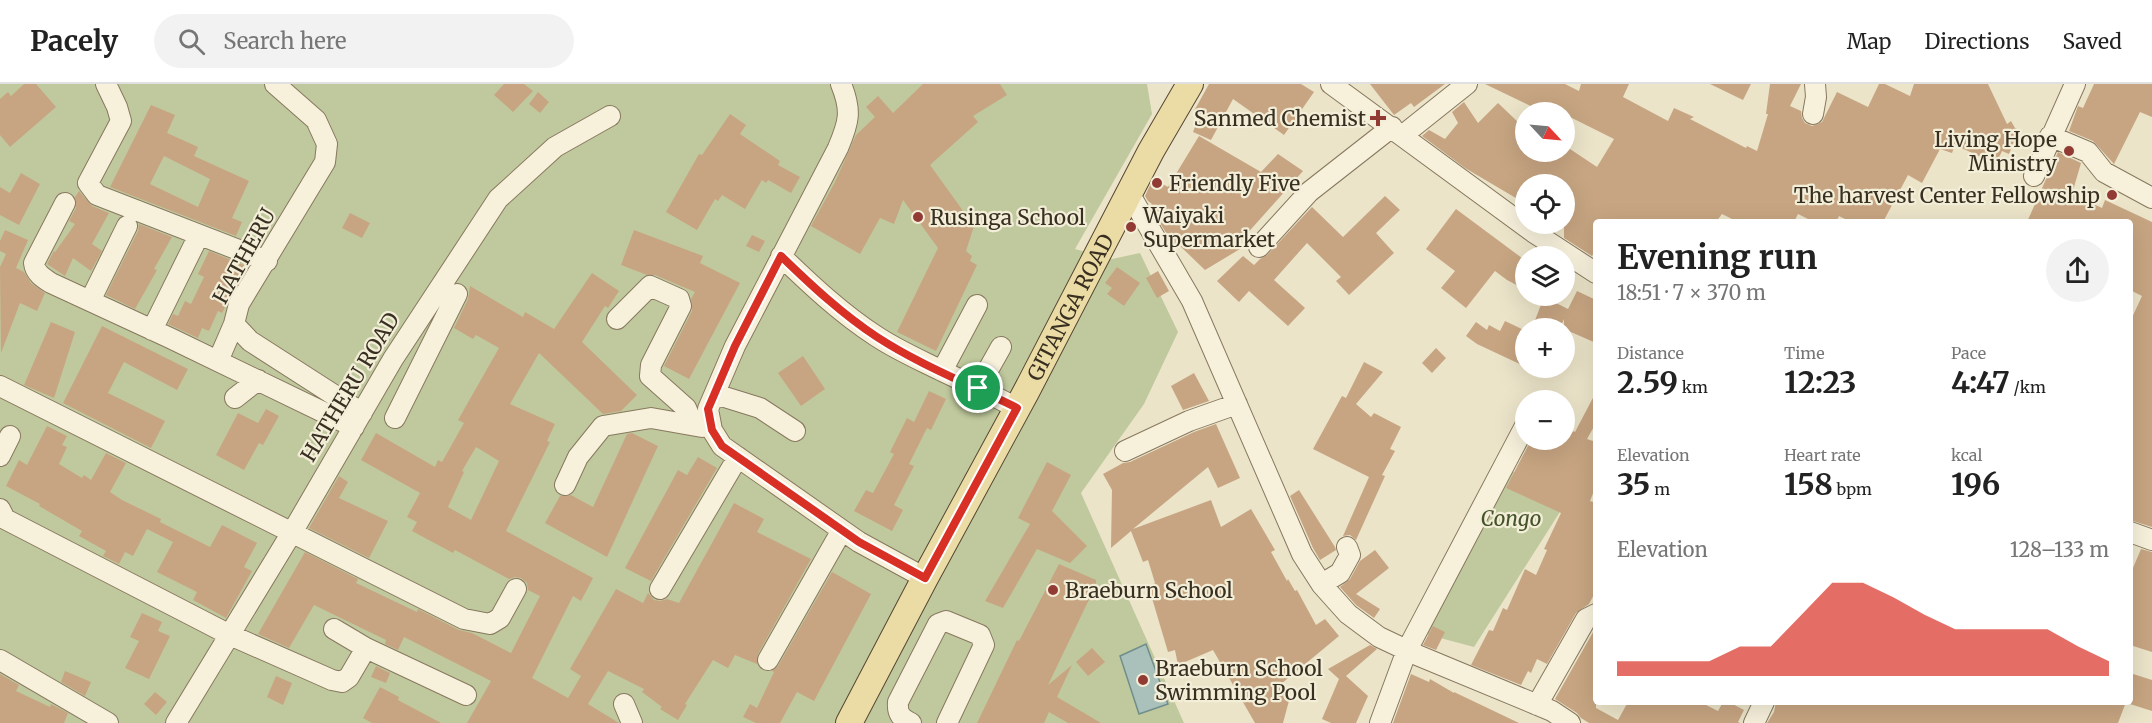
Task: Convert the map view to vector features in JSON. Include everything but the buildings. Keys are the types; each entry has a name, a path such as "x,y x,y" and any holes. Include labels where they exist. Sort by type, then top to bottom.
{"main road":[{"name":"GITANGA ROAD","path":"849,723 1017,408 1150,151 1191,84"}],"street":[{"path":"106,84 121,121 88,183 97,195 267,261"},
{"name":"HATHERU","path":"275,84 316,120 327,144 325,162 239,304 234,324 250,341 358,420"},
{"path":"841,84 848,101 848,125 735,346 708,409 712,430 722,446 859,542 925,578"},
{"path":"1331,84 1533,232 1593,271"},
{"path":"1258,247 1309,192 1467,84"},
{"path":"1813,114 1816,97 1815,84"},
{"path":"2034,176 2075,84"},
{"name":"HATHERU ROAD","path":"176,723 292,532 393,359 498,199 555,147 610,116"},
{"path":"2050,136 2088,152 2104,172 2152,198"},
{"path":"1129,194 1192,301 1302,554 1324,587 1348,614 1379,637 1552,711 1570,723"},
{"path":"65,203 34,263 34,268 39,275 51,283 258,380 358,420"},
{"path":"90,301 127,226"},
{"path":"152,330 194,245"},
{"path":"781,256 813,287 874,335 898,350 1017,408"},
{"path":"617,319 650,286 679,300 681,306 651,365 650,376 686,408 693,424"},
{"path":"395,418 457,294"},
{"path":"942,371 977,305"},
{"path":"218,361 234,324"},
{"path":"978,388 1001,347"},
{"path":"393,359 418,370"},
{"path":"235,398 258,380"},
{"path":"0,386 464,619 490,624 500,618 516,590"},
{"path":"715,394 760,408 795,431"},
{"path":"1125,451 1189,421 1237,404"},
{"path":"565,485 578,457 603,426 651,418 693,424 712,430"},
{"path":"0,456 10,436"},
{"path":"1380,723 1407,650 1515,445"},
{"path":"660,589 738,457"},
{"path":"0,509 5,519 230,635 332,680 342,682 349,677 366,648"},
{"path":"768,660 842,530"},
{"path":"2133,533 2152,540"},
{"path":"1324,587 1330,579 1340,573 1350,555 1347,547"},
{"path":"1537,705 1586,619 1593,616"},
{"path":"911,723 902,718 897,710 898,702 938,624 946,621 954,622 980,635 984,645 947,723"},
{"path":"334,628 366,648 466,695"},
{"path":"0,660 108,723"},
{"path":"880,665 908,679"},
{"path":"624,704 632,723"},
{"path":"1754,723 1763,705"}],"green space":[{"path":"0,84 1147,84 1152,114 1075,249 1112,259 1140,253 1178,332 1144,404 1081,493 1184,723 0,723"},
{"name":"Congo","path":"1495,460 1565,504 1474,647 1414,631"}],"water":[{"name":"Braeburn School Swimming Pool","path":"1146,644 1168,704 1139,714 1120,656"}],"place":[{"name":"Sanmed Chemist","path":"1378,118"},
{"name":"Living Hope Ministry","path":"2069,151"},
{"name":"Friendly Five","path":"1157,183"},
{"name":"The harvest Center Fellowship","path":"2112,195"},
{"name":"Rusinga School","path":"918,217"},
{"name":"Waiyaki Supermarket","path":"1131,227"},
{"name":"Braeburn School","path":"1053,590"},
{"name":"Braeburn School Swimming Pool","path":"1143,680"}],"route":[{"path":"781,256 813,287 874,335 898,350 978,388 1017,408 925,578 859,542 722,446 712,430 708,409 735,346 781,256"}]}
